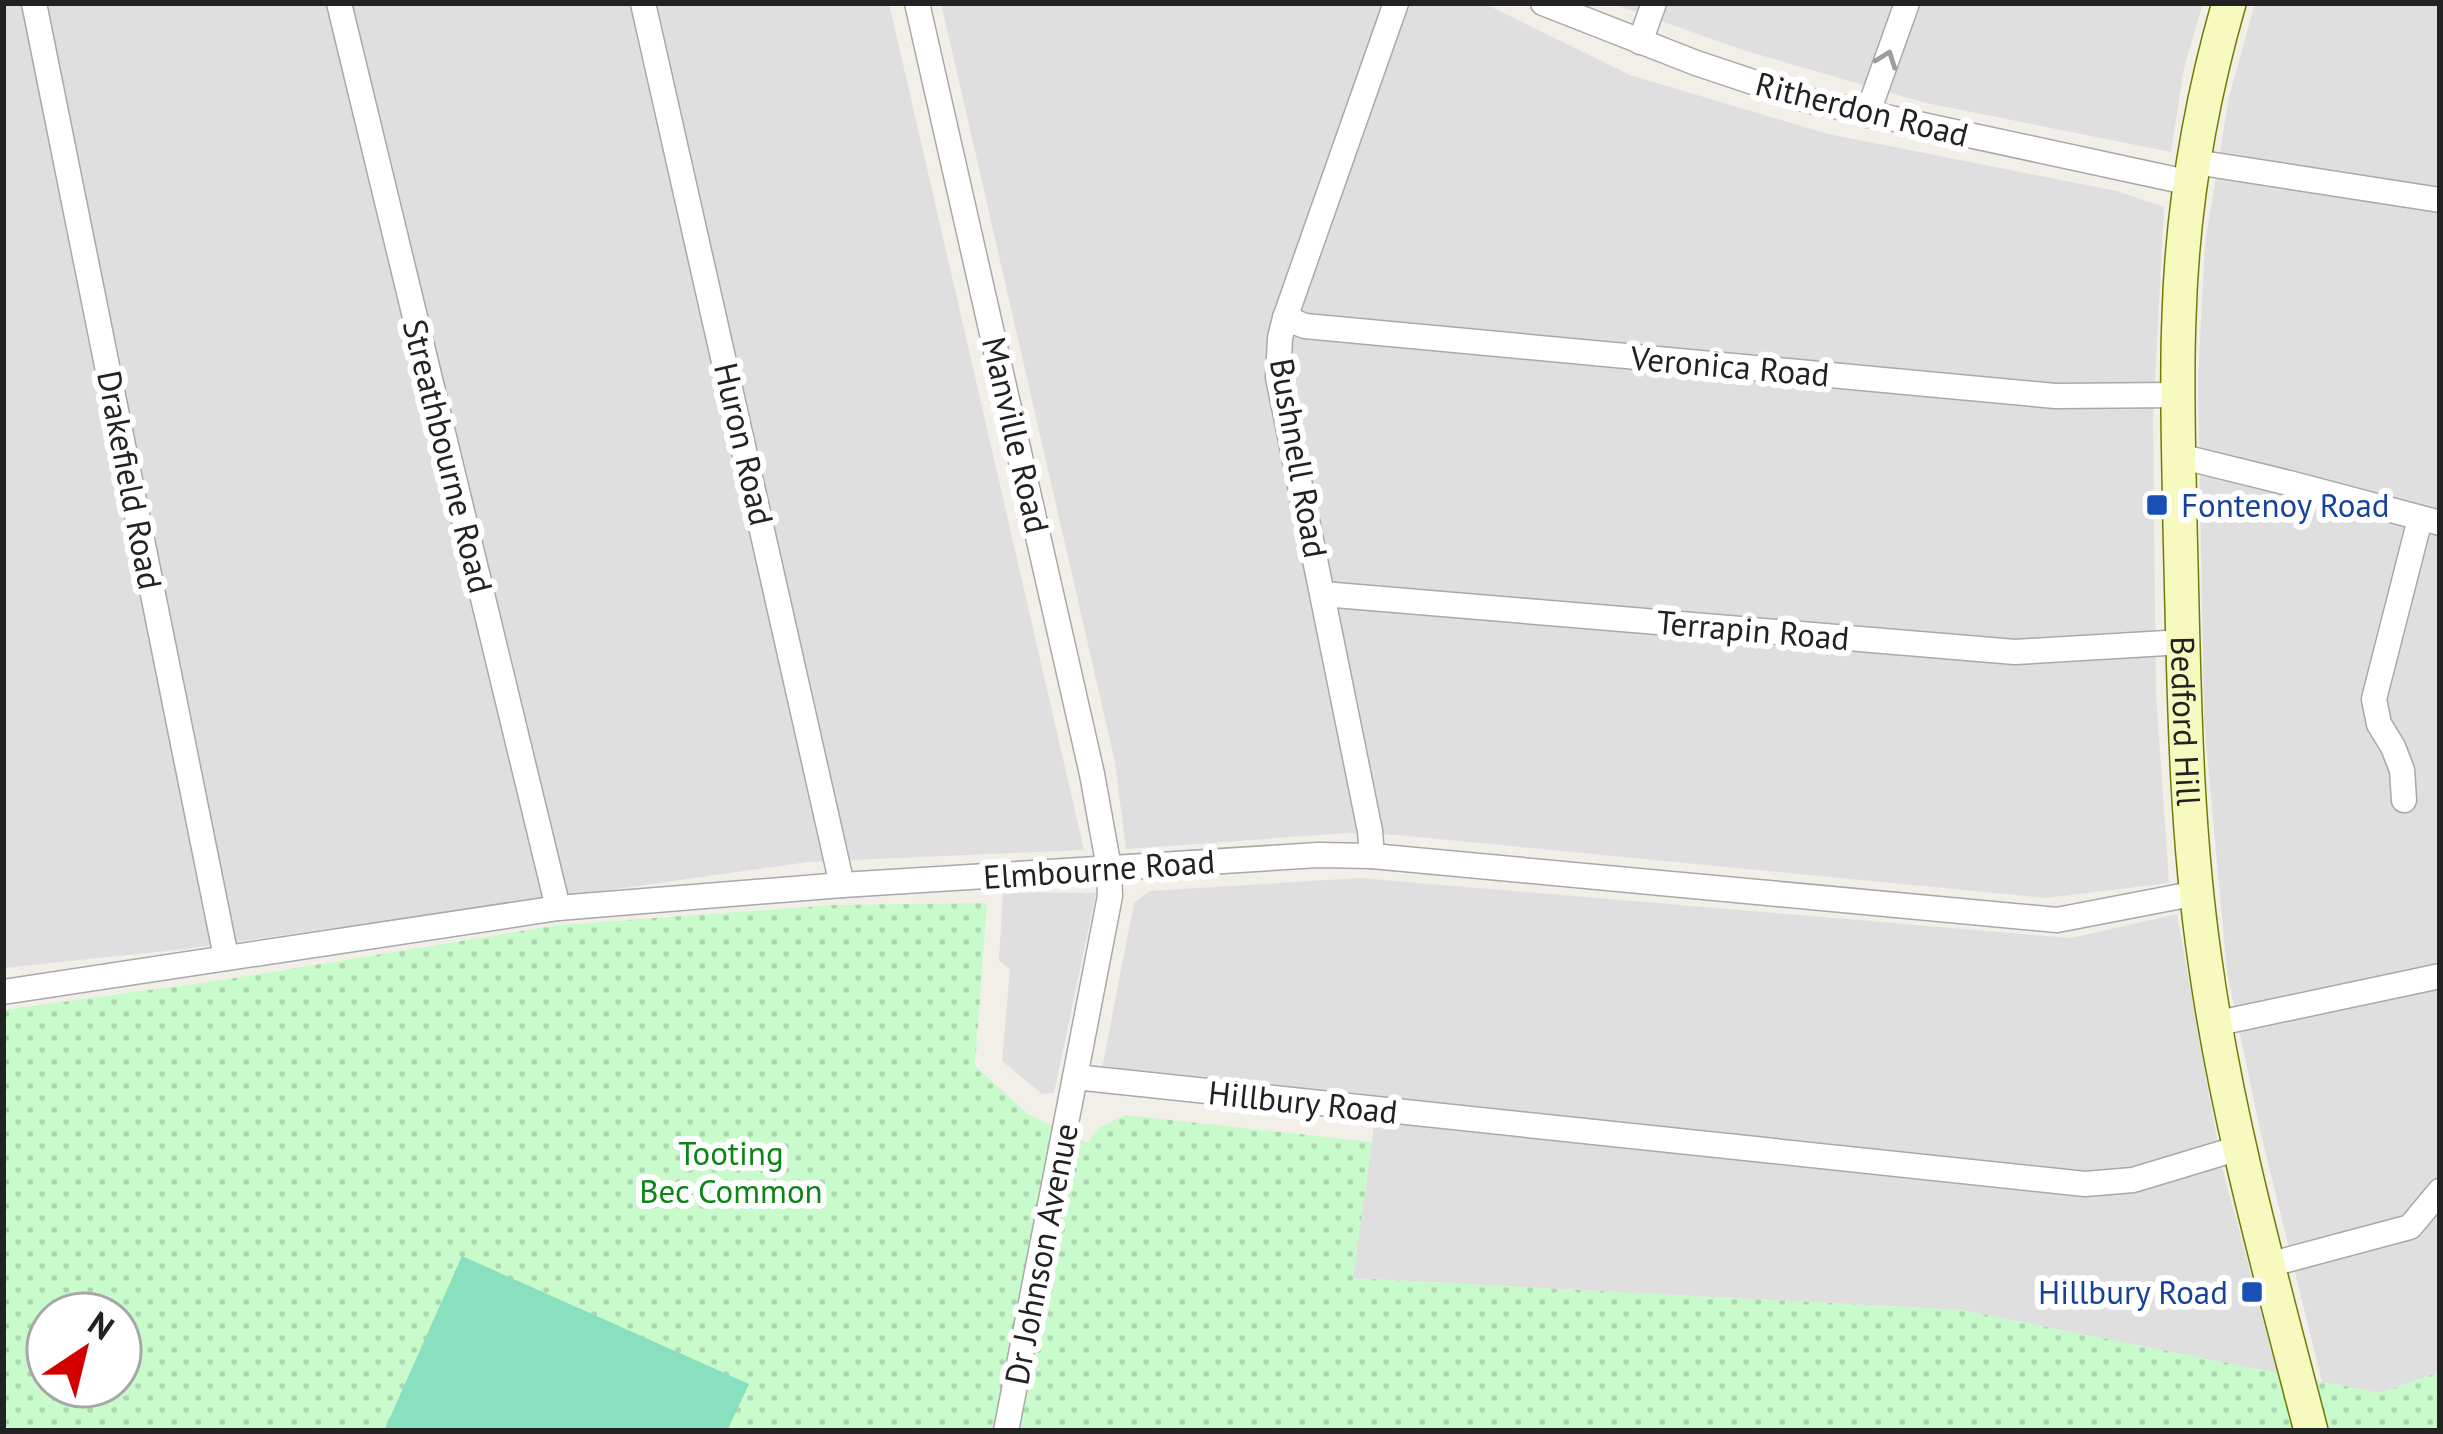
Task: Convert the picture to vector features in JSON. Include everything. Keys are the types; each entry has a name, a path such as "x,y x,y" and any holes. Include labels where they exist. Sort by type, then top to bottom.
{"main road":[{"name":"Bedford Hill","path":"2229,3 2193,172 2179,312 2186,769 2214,1024 2239,1148 2311,1431"}],"street":[{"name":"Drakefield Road","path":"34,3 226,957"},
{"name":"Streathbourne Road","path":"339,3 558,908"},
{"name":"Huron Road","path":"643,3 842,885"},
{"name":"Manville Road","path":"917,3 1092,774 1109,868"},
{"name":"Bushnell Road","path":"1372,856 1278,376 1286,318 1396,3"},
{"name":"Ritherdon Road","path":"1543,3 1807,100 1867,115 2193,172 2440,200"},
{"path":"1640,42 1654,3"},
{"path":"1867,115 1907,3"},
{"name":"Veronica Road","path":"1286,318 1305,326 2055,396 2177,395"},
{"path":"2179,456 2430,521 2374,699 2379,724 2402,770 2404,800"},
{"name":"Terrapin Road","path":"1323,594 2015,652 2183,642"},
{"name":"Elmbourne Road","path":"3,992 558,908 1318,855 1372,856 2057,920 2197,893"},
{"path":"1075,1077 1111,896 1109,868"},
{"path":"2214,1024 2440,976"},
{"name":"Hillbury Road","path":"1075,1077 2085,1184 2133,1180 2239,1148"},
{"name":"Dr Johnson Avenue","path":"1006,1431 1075,1077"},
{"path":"2268,1265 2410,1227 2440,1191"}],"shaded area":[{"path":"3,3 889,3 1084,850 808,862 185,949 3,968"},
{"path":"941,3 1483,3 1630,75 1828,134 2117,191 2164,207 2153,421 2156,693 2169,883 2046,898 1346,833 1126,849 1115,762"},
{"path":"1610,3 2203,3 2184,68 2171,152 1926,103 1743,50"},
{"path":"2255,3 2440,3 2440,1372 2379,1393 2322,1382 2227,972 2204,719 2198,379 2205,243 2229,97"},
{"path":"1360,878 2071,938 2177,914 2222,1167 2278,1374 1962,1310 1352,1278 1376,1096 1101,1074 1134,903 1150,891"},
{"path":"1003,892 1096,893 1054,1093 1042,1094 1002,1061 1010,969 999,961"}],"green space":[{"name":"Tooting Bec Common","path":"987,903 975,1066 1028,1114 1087,1143 1100,1127 1125,1115 1372,1142 1353,1278 1962,1310 2379,1393 2440,1372 2440,1431 3,1431 3,1010 559,925 834,905"},
{"path":"462,1256 749,1384 727,1431 384,1431"}],"place":[{"name":"Fontenoy Road","path":"2157,505"},
{"name":"Hillbury Road","path":"2252,1292"}]}
